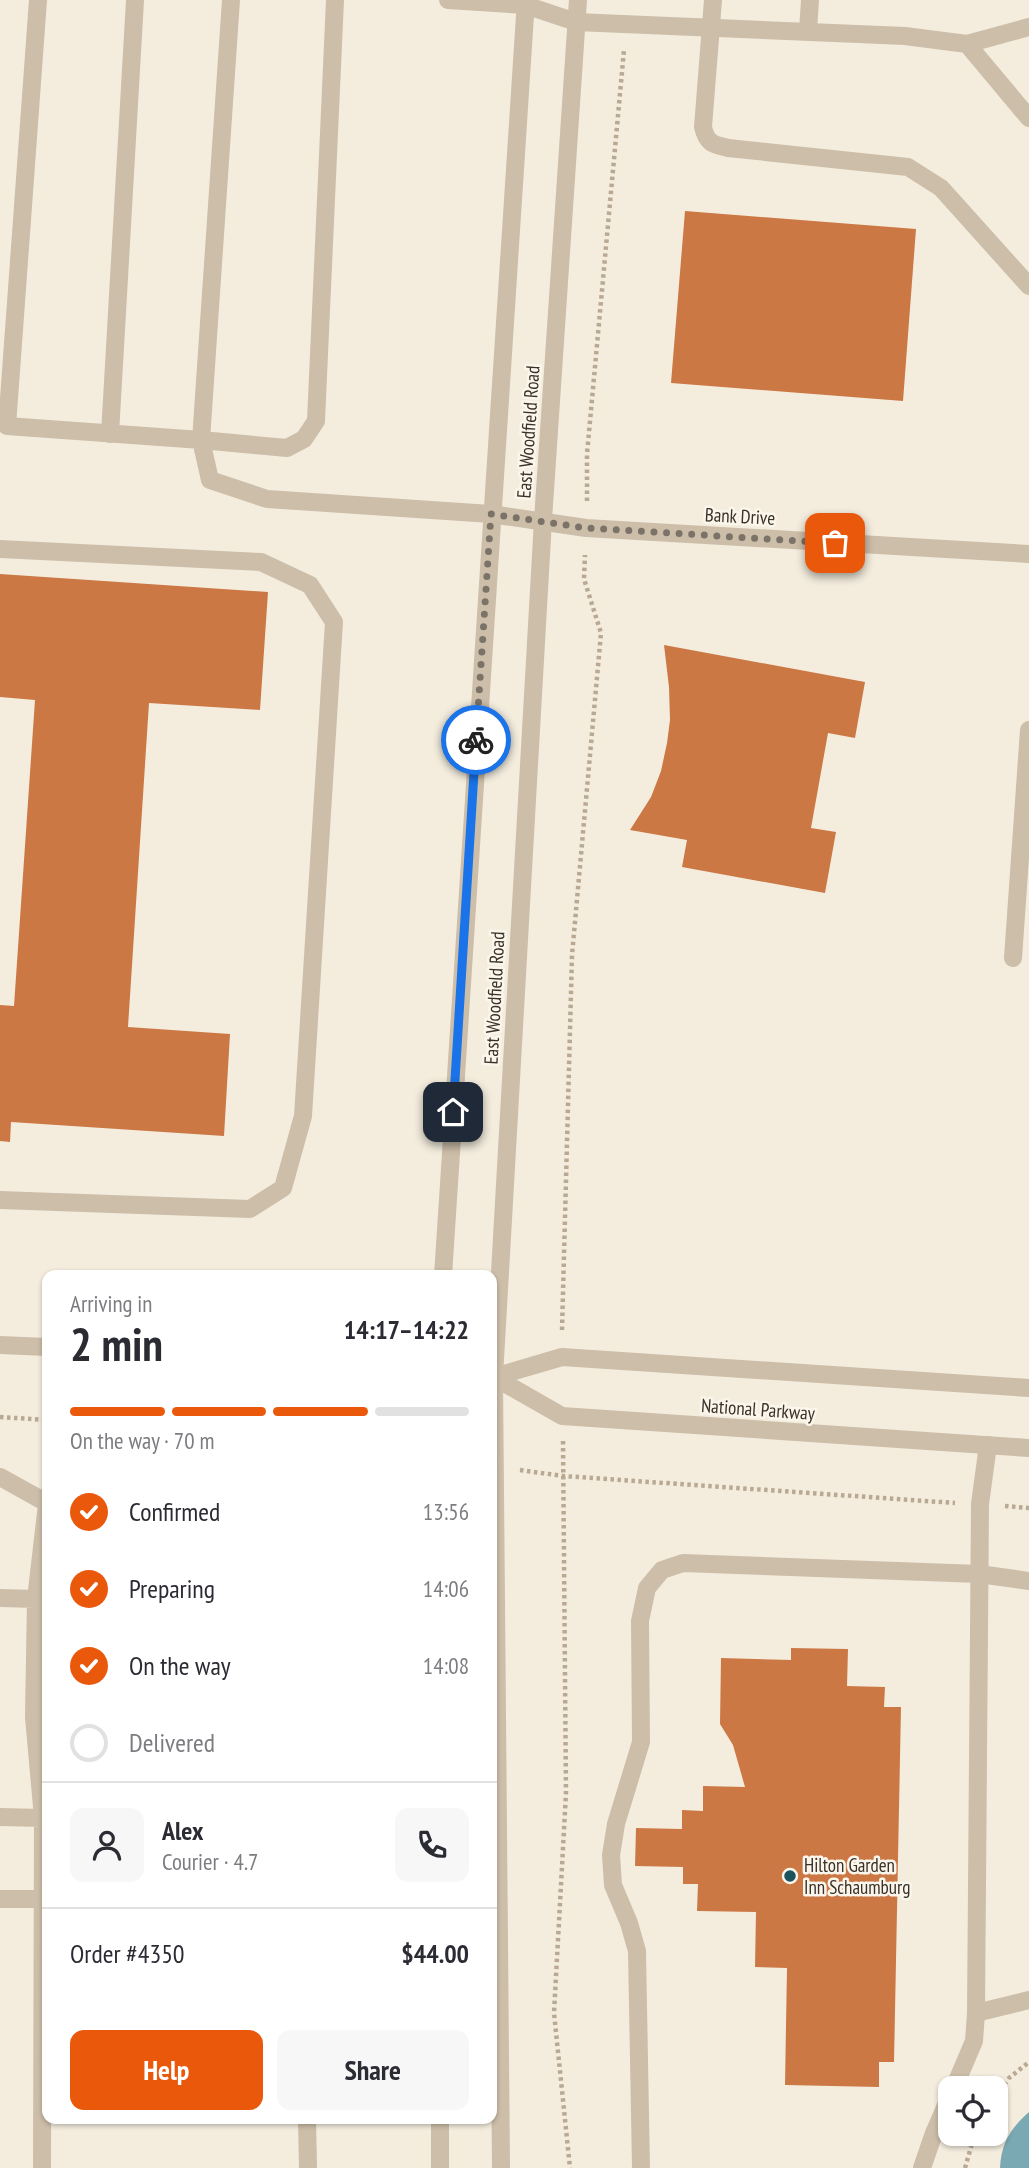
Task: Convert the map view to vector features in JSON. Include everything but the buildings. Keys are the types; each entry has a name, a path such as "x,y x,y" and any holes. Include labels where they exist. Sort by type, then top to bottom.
{"street":[{"path":"38,0 4,426 287,448 304,439 316,421 335,0"},
{"path":"110,434 135,0"},
{"path":"201,440 231,0"},
{"path":"448,0 525,3 576,22 905,36 967,44 1029,27"},
{"name":"East Woodfield Road","path":"497,1308 543,520 578,0"},
{"path":"713,0 703,127 712,144 728,148 908,167 941,188 1029,286"},
{"path":"808,31 810,0"},
{"name":"East Woodfield Road","path":"443,1270 525,3"},
{"path":"967,44 1029,118"},
{"name":"Bank Drive","path":"201,440 211,480 267,499 491,514 586,528 1029,554"},
{"path":"0,549 261,562 310,585 334,622 303,1116 283,1188 250,1209 0,1200"},
{"path":"1013,958 1023,914 1029,730"},
{"path":"0,1345 42,1348"},
{"name":"National Parkway","path":"497,1376 562,1357 1029,1388"},
{"name":"National Parkway","path":"497,1379 562,1416 1029,1448"},
{"path":"959,2076 974,2041 976,2012 979,1573 981,1504 988,1445"},
{"path":"0,1477 42,1501"},
{"path":"42,1547 36,1599 42,1743"},
{"path":"641,2168 638,1951 613,1885 611,1854 616,1824 641,1742 640,1621 647,1588 662,1570 683,1563 979,1573 1029,1581"},
{"path":"0,1598 36,1599"},
{"name":"East Woodfield Road","path":"497,1767 501,2168"},
{"path":"0,1817 42,1818"},
{"path":"0,1899 42,1899"},
{"path":"976,2012 1029,2000"},
{"path":"42,2124 42,2168"},
{"path":"307,2124 308,2168"},
{"path":"440,2124 440,2168"},
{"path":"922,2168 938,2124"}],"path":[{"path":"561,1305 572,956 601,633 584,579 587,454 626,25"},
{"path":"0,1418 42,1420"},
{"path":"497,1466 563,1476 1029,1508"},
{"path":"563,1476 566,1793 554,2013 570,2168"},
{"path":"1008,2079 1029,2063"},
{"path":"965,2168 971,2146"}],"water":[{"path":"1029,2112 1029,2168 1000,2168 1002,2151 1004,2146 1008,2146 1008,2137"}],"way so far":[{"path":"476,740 491,514 586,528 835,543"}],"place":[{"name":"Hilton Garden Inn Schaumburg","path":"790,1876"}],"route":[{"path":"453,1112 476,740"}]}
